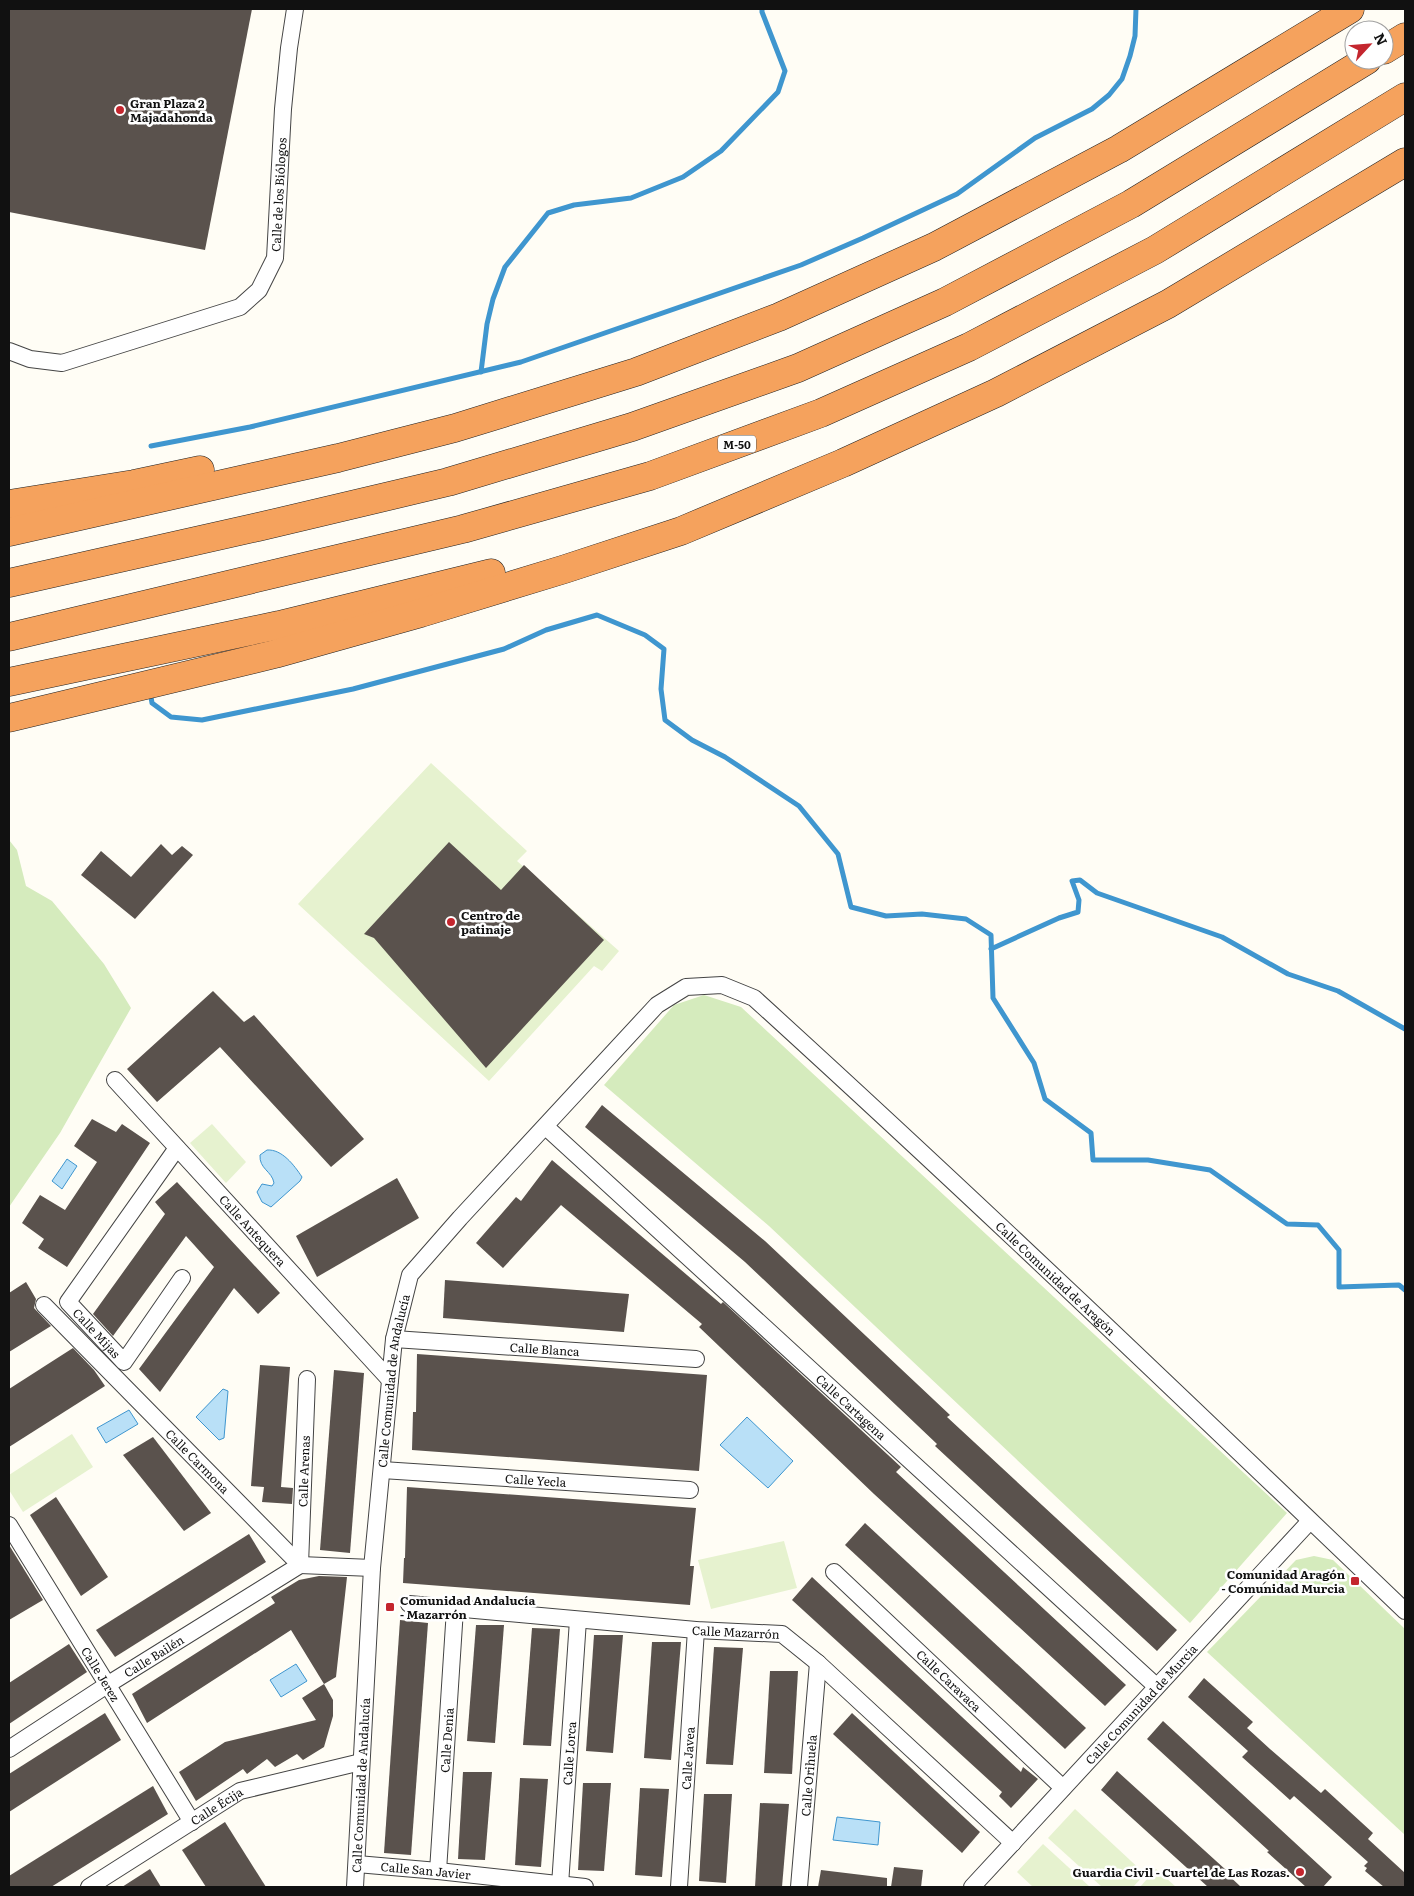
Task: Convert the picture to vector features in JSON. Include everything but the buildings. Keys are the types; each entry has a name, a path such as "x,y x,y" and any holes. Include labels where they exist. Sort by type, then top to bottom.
{"highway":[{"path":"9,532 338,458 455,428 636,372 779,317 934,247 1120,149 1350,9"},
{"path":"1394,44 1405,37"},
{"path":"9,583 258,528 448,482 632,426 798,368 945,302 1131,204 1351,70"},
{"name":"M-50","path":"9,637 463,529 650,476 821,413 969,347 1155,250 1405,97"},
{"path":"9,718 275,654 511,586 682,531 843,463 996,393 1168,304 1405,162"},
{"path":"9,504 134,484 599,382"},
{"path":"9,682 279,625 476,578 670,521 843,463"}],"street":[{"name":"Calle de los Biólogos","path":"9,350 30,359 62,362 240,307 259,290 275,258 283,109 295,9"},
{"name":"Calle Comunidad de Aragón","path":"686,987 722,985 754,998 924,1153 1209,1422 1405,1611"},
{"name":"Calle Comunidad de Andalucía","path":"354,1887 357,1864 372,1568 394,1339 410,1275 460,1218 657,1005 686,987"},
{"name":"Calle Antequera","path":"115,1080 390,1380"},
{"name":"Calle Cartagena","path":"546,1127 1156,1686"},
{"name":"Calle Mijas","path":"177,1148 68,1302 124,1362 182,1278"},
{"name":"Calle Carmona","path":"44,1304 300,1565"},
{"name":"Calle Blanca","path":"394,1339 696,1359"},
{"name":"Calle Arenas","path":"300,1565 307,1379"},
{"name":"Calle Yecla","path":"382,1470 690,1490"},
{"name":"Calle Comunidad de Murcia","path":"972,1887 1310,1520"},
{"name":"Calle Jerez","path":"9,1525 192,1822"},
{"path":"300,1565 372,1568"},
{"name":"Calle Bailén","path":"9,1749 107,1685 300,1565"},
{"name":"Calle Caravaca","path":"834,1572 1063,1788"},
{"name":"Calle Mazarrón","path":"409,1604 696,1630 782,1634 818,1663 1013,1842"},
{"name":"Calle Denia","path":"438,1871 455,1609"},
{"name":"Calle Lorca","path":"560,1885 578,1620"},
{"name":"Calle Javea","path":"680,1887 696,1630"},
{"name":"Calle Orihuela","path":"799,1887 818,1663"},
{"name":"Calle Écija","path":"89,1887 240,1792 361,1762"},
{"name":"Calle San Javier","path":"357,1864 585,1887"}],"green space":[{"name":"Centro de patinaje","path":"431,763 527,851 517,861 619,951 602,971 594,966 489,1081 298,904"},
{"path":"9,840 17,850 26,886 52,901 104,964 131,1008 60,1133 9,1207"},
{"path":"704,995 741,1007 1287,1513 1190,1623 769,1226 604,1085 674,1005"},
{"path":"212,1124 246,1162 226,1183 190,1143"},
{"path":"72,1434 93,1467 23,1512 9,1490 9,1475"},
{"path":"784,1541 797,1588 711,1609 698,1560"},
{"path":"1314,1556 1333,1560 1405,1629 1405,1835 1207,1652 1296,1560"},
{"path":"1075,1809 1145,1874 1133,1887 1102,1887 1048,1838"},
{"path":"1043,1844 1090,1887 1033,1887 1017,1872"},
{"path":"1156,1869 1176,1887 1140,1887"}],"water":[{"path":"267,1150 283,1155 302,1177 271,1207 262,1202 257,1192 262,1184 272,1186 274,1183 260,1160 260,1155"},
{"path":"67,1159 77,1166 62,1189 52,1181"},
{"path":"223,1389 228,1391 224,1438 219,1440 196,1417"},
{"path":"129,1410 138,1424 106,1443 97,1428"},
{"path":"747,1417 793,1461 768,1488 720,1445"},
{"path":"296,1664 307,1681 281,1697 270,1680"},
{"path":"837,1817 880,1822 878,1845 833,1840"}],"waterway":[{"path":"481,372 487,324 493,299 505,267 548,213 574,205 631,198 683,177 721,151 778,92 785,71 762,9"},
{"path":"151,446 250,427 521,362 801,265 863,238 957,194 1035,138 1092,109 1109,95 1122,79 1130,56 1135,36 1136,9"},
{"path":"151,697 152,703 171,717 202,720 353,689 504,649 546,630 597,615 645,635 664,649 661,689 665,720 692,740 725,757 799,806 838,854 851,907 886,916 922,914 966,919 991,935 993,998 1034,1063 1045,1099 1091,1133 1093,1160 1148,1160 1210,1170 1287,1224 1318,1225 1339,1250 1339,1287 1399,1285 1405,1290"},
{"path":"991,949 1059,918 1078,912 1079,900 1072,881 1080,880 1097,893 1222,937 1288,974 1338,991 1405,1029"}],"place":[{"name":"Gran Plaza 2 Majadahonda","path":"120,110"},
{"name":"Centro de patinaje","path":"451,922"},
{"name":"Comunidad Aragón - Comunidad Murcia","path":"1355,1581"},
{"name":"Comunidad Andalucía - Mazarrón","path":"390,1607"},
{"name":"Guardia Civil - Cuartel de Las Rozas.","path":"1300,1872"}]}
